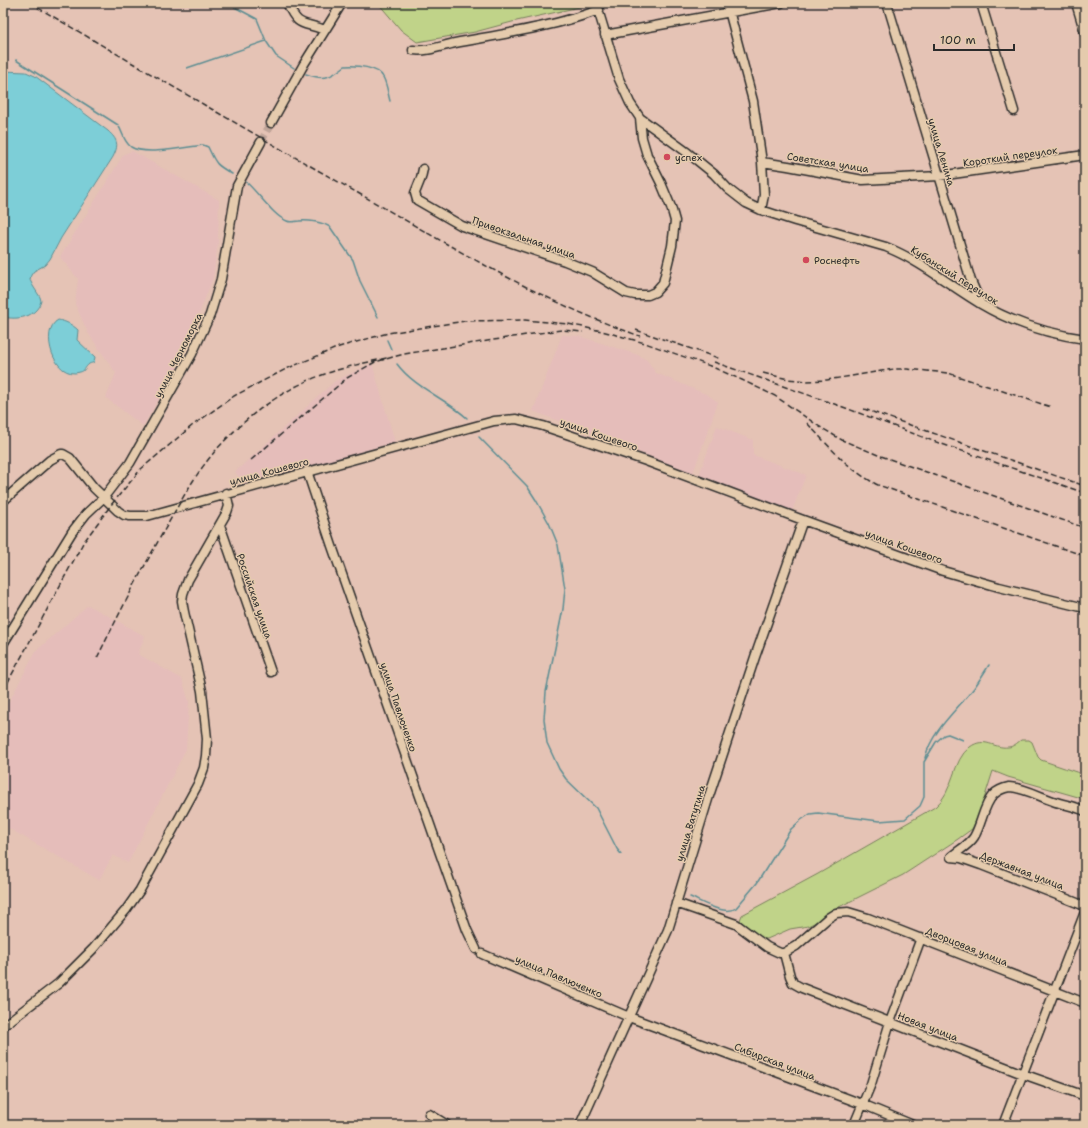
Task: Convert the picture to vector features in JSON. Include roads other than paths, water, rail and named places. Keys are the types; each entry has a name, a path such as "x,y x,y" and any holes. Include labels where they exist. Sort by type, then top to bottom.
{"street":[{"path":"287,3 293,16 302,24 315,26 325,30"},
{"path":"271,123 304,64 342,3"},
{"path":"727,3 753,101 762,162 764,195 760,210"},
{"path":"605,35 781,3"},
{"name":"улица Ленина","path":"887,3 971,281 982,304"},
{"path":"981,3 1014,111"},
{"path":"1076,3 1085,33"},
{"path":"413,50 426,50 448,44 574,20 597,7 619,79 630,103 640,118"},
{"name":"Кубанский переулок","path":"640,118 709,170 728,189 746,203 760,210 900,252 982,304 1008,318 1037,329 1085,339"},
{"name":"Привокзальная улица","path":"423,169 415,193 417,200 462,226 565,261 592,272 626,293 643,296 655,292 662,283 672,246 675,220 671,206 647,155 642,138 640,118"},
{"name":"улица Черноморка","path":"3,644 72,532 86,514 104,497 137,453 204,330 222,279 237,186 260,142"},
{"name":"Короткий переулок","path":"939,176 1085,155"},
{"name":"Советская улица","path":"762,162 863,180 939,176"},
{"name":"улица Кошевого","path":"104,497 124,515 138,517 160,513 226,493 494,421 516,419 543,426 646,460 803,520 944,571 999,587 1085,608"},
{"path":"3,501 50,460 61,454 70,458 94,488 104,497"},
{"name":"улица Павлюченко","path":"307,471 467,930 479,952 629,1017"},
{"path":"3,1026 59,983 93,949 126,910 140,890 198,784 205,762 207,740 202,691 182,601 188,580 220,525 229,506 226,493"},
{"name":"улица Ватутина","path":"580,1125 665,938 752,664 803,520"},
{"name":"Российская улица","path":"220,525 270,672"},
{"name":"Державная улица","path":"1085,811 1076,807 1054,802 1018,788 1005,788 994,794 990,799 974,837 968,844 951,857 961,858 981,865 1085,906"},
{"path":"676,903 729,920 767,946 780,953 784,953"},
{"name":"Дворцовая улица","path":"784,953 796,946 828,918 836,913 848,912 921,938 1085,1003"},
{"path":"1002,1125 1085,912"},
{"path":"854,1125 871,1084 890,1022 921,938"},
{"name":"Новая улица","path":"784,953 793,983 802,988 1023,1074 1085,1096"},
{"name":"Сибирская улица","path":"629,1017 862,1104 914,1125"},
{"path":"429,1114 447,1125"}],"water":[{"path":"3,71 26,72 35,76 108,131 116,140 117,146 113,157 61,238 50,259 45,265 34,271 31,275 30,280 41,301 39,307 35,311 20,318 3,317"},
{"path":"58,320 74,326 78,330 77,340 95,357 94,362 89,364 80,372 71,373 63,369 52,353 50,334 52,325"}],"waterway":[{"path":"227,3 257,19 266,41 276,56 294,68"},
{"path":"187,68 266,41"},
{"path":"16,60 118,125 126,142 131,147 137,150 155,151 203,145 208,147 217,163 232,174"},
{"path":"306,74 318,77 327,77 336,73 345,66 361,66 372,69 383,77 390,101"},
{"path":"246,182 282,219 290,222 315,222 330,227 353,260 360,281 378,317"},
{"path":"387,340 391,349"},
{"path":"397,364 412,380 449,404 467,418"},
{"path":"479,437 527,486 549,523 558,545 565,589 563,609 546,692 544,719 547,743 559,769 566,779 596,808 621,854"},
{"path":"925,758 928,748 939,729 974,688 989,665"},
{"path":"690,897 720,909 731,910 736,908 757,883 791,829 810,814 818,813 879,821 905,819 920,806 924,797 924,762 936,742 944,735 948,734 963,740"}],"tunnel":[{"path":"261,142 271,123"}],"railway":[{"path":"30,3 470,257 570,308 640,336"},
{"path":"3,691 83,543 111,505 141,469 193,425 234,396 286,369 339,347 388,333 465,321 525,320 568,324 602,331 645,343 710,366 775,396 820,427 842,440 878,455 1085,528"},
{"path":"251,460 347,378 375,362 404,354 539,333 562,330 583,332"},
{"path":"636,330 721,359"},
{"path":"97,658 156,545 193,481 203,466 228,437 272,401 305,382 335,371 387,358"},
{"path":"714,362 843,407 933,441 1085,493"},
{"path":"763,373 788,379 807,381 827,380 894,369 948,373 1051,407"},
{"path":"864,409 1085,486"},
{"path":"807,423 848,465 878,485 1085,556"}],"place":[{"name":"успех","path":"667,157"},
{"name":"Роснефть","path":"806,260"}]}
